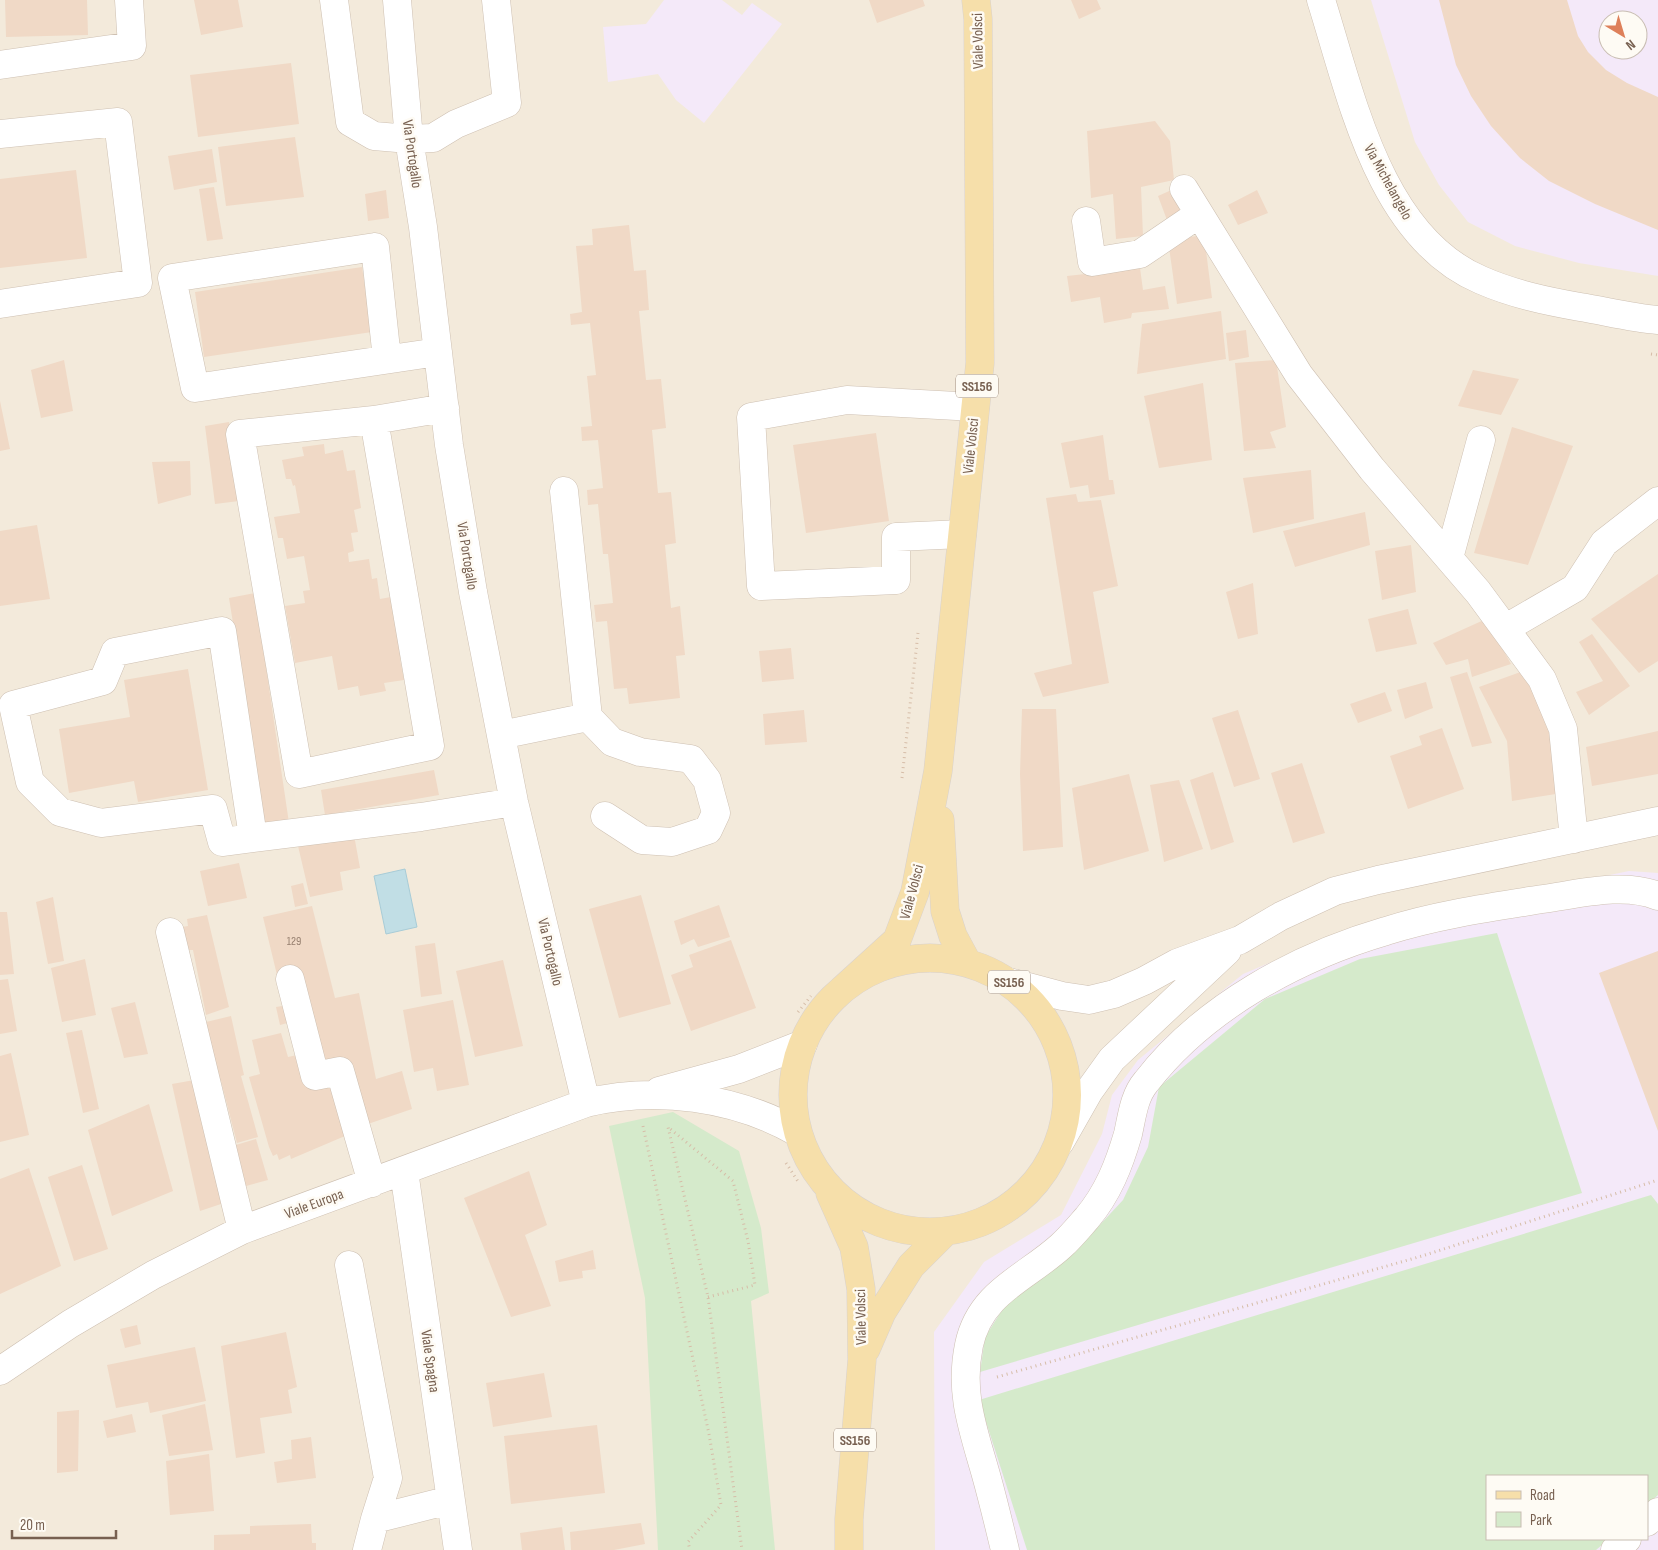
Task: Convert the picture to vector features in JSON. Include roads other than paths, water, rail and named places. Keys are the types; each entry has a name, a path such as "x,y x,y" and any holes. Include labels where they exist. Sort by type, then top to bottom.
{"main road":[{"name":"Viale Volsci","path":"862,1360 861,1289 854,1248 815,1189 809,1161 797,1132 793,1092 794,1072 802,1044 819,1015 842,990 897,940 915,892 938,771 980,363 976,0"},
{"name":"Viale Volsci","path":"938,771 941,881 944,911 953,936 967,962"},
{"name":"Viale Volsci","path":"815,1189 881,1224 913,1232 945,1232 983,1223 1015,1203 1042,1176 1060,1142 1067,1113 1068,1083 1062,1053 1050,1026 1032,1002 1009,982 989,970 967,962 934,957 901,961 869,972 842,990"},
{"name":"Viale Volsci","path":"862,1360 882,1312 911,1266 945,1232"},
{"name":"SS156","path":"850,1550 849,1519 862,1360"}],"street":[{"path":"0,65 132,46 129,0"},
{"path":"334,0 350,122 374,136 409,139 433,138 456,124 507,103 496,0"},
{"name":"Via Portogallo","path":"398,0 409,139 423,227 444,408 472,592 514,802 586,1103"},
{"name":"Via Michelangelo","path":"1321,0 1365,142 1398,204 1415,229 1438,254 1479,280 1530,298 1656,321"},
{"path":"0,134 118,122 138,283 0,304"},
{"path":"1184,189 1298,375 1366,462 1449,558 1506,628 1542,679 1563,729 1574,840"},
{"path":"1086,220 1092,262 1140,254 1199,214"},
{"path":"388,359 375,247 172,278 195,388 438,352"},
{"path":"962,534 896,537 896,580 761,586 751,417 847,400 975,407"},
{"path":"374,420 430,746 299,774 240,434 374,420 444,408"},
{"path":"1449,558 1481,440"},
{"path":"564,491 588,717 612,742 640,752 691,758 706,780 716,813 708,830 672,842 642,840 605,816"},
{"path":"1506,628 1575,588 1604,543 1658,501"},
{"path":"253,837 222,630 115,652 103,681 13,705 30,782 60,812 101,823 213,808 222,842 421,817 514,802"},
{"path":"501,735 588,717"},
{"path":"1009,982 1062,996 1089,1000 1114,994 1144,981 1177,963 1240,940 1281,916 1335,892 1378,880 1658,821"},
{"path":"1005,1550 967,1411 964,1386 969,1343 981,1317 997,1293 1060,1246 1087,1218 1102,1198 1116,1172 1133,1108 1143,1084 1171,1052 1210,1018 1283,970 1386,930 1496,906 1596,891 1645,890 1658,896"},
{"path":"170,932 242,1230"},
{"path":"1060,1142 1089,1091 1112,1059 1174,998 1240,940"},
{"path":"290,979 315,1076 340,1071 372,1183"},
{"path":"644,1094 739,1069 802,1044"},
{"path":"644,1094 714,1102 760,1113 797,1132"},
{"name":"Viale Europa","path":"0,1371 70,1324 153,1275 242,1230 586,1103 644,1094"},
{"name":"Viale Spagna","path":"404,1171 458,1550"},
{"path":"349,1265 388,1478 367,1550"},
{"path":"375,1519 450,1500"},
{"path":"1648,1521 1658,1512"},
{"path":"1615,1550 1627,1540"}],"water":[{"path":"405,869 417,927 386,934 374,876"}]}
